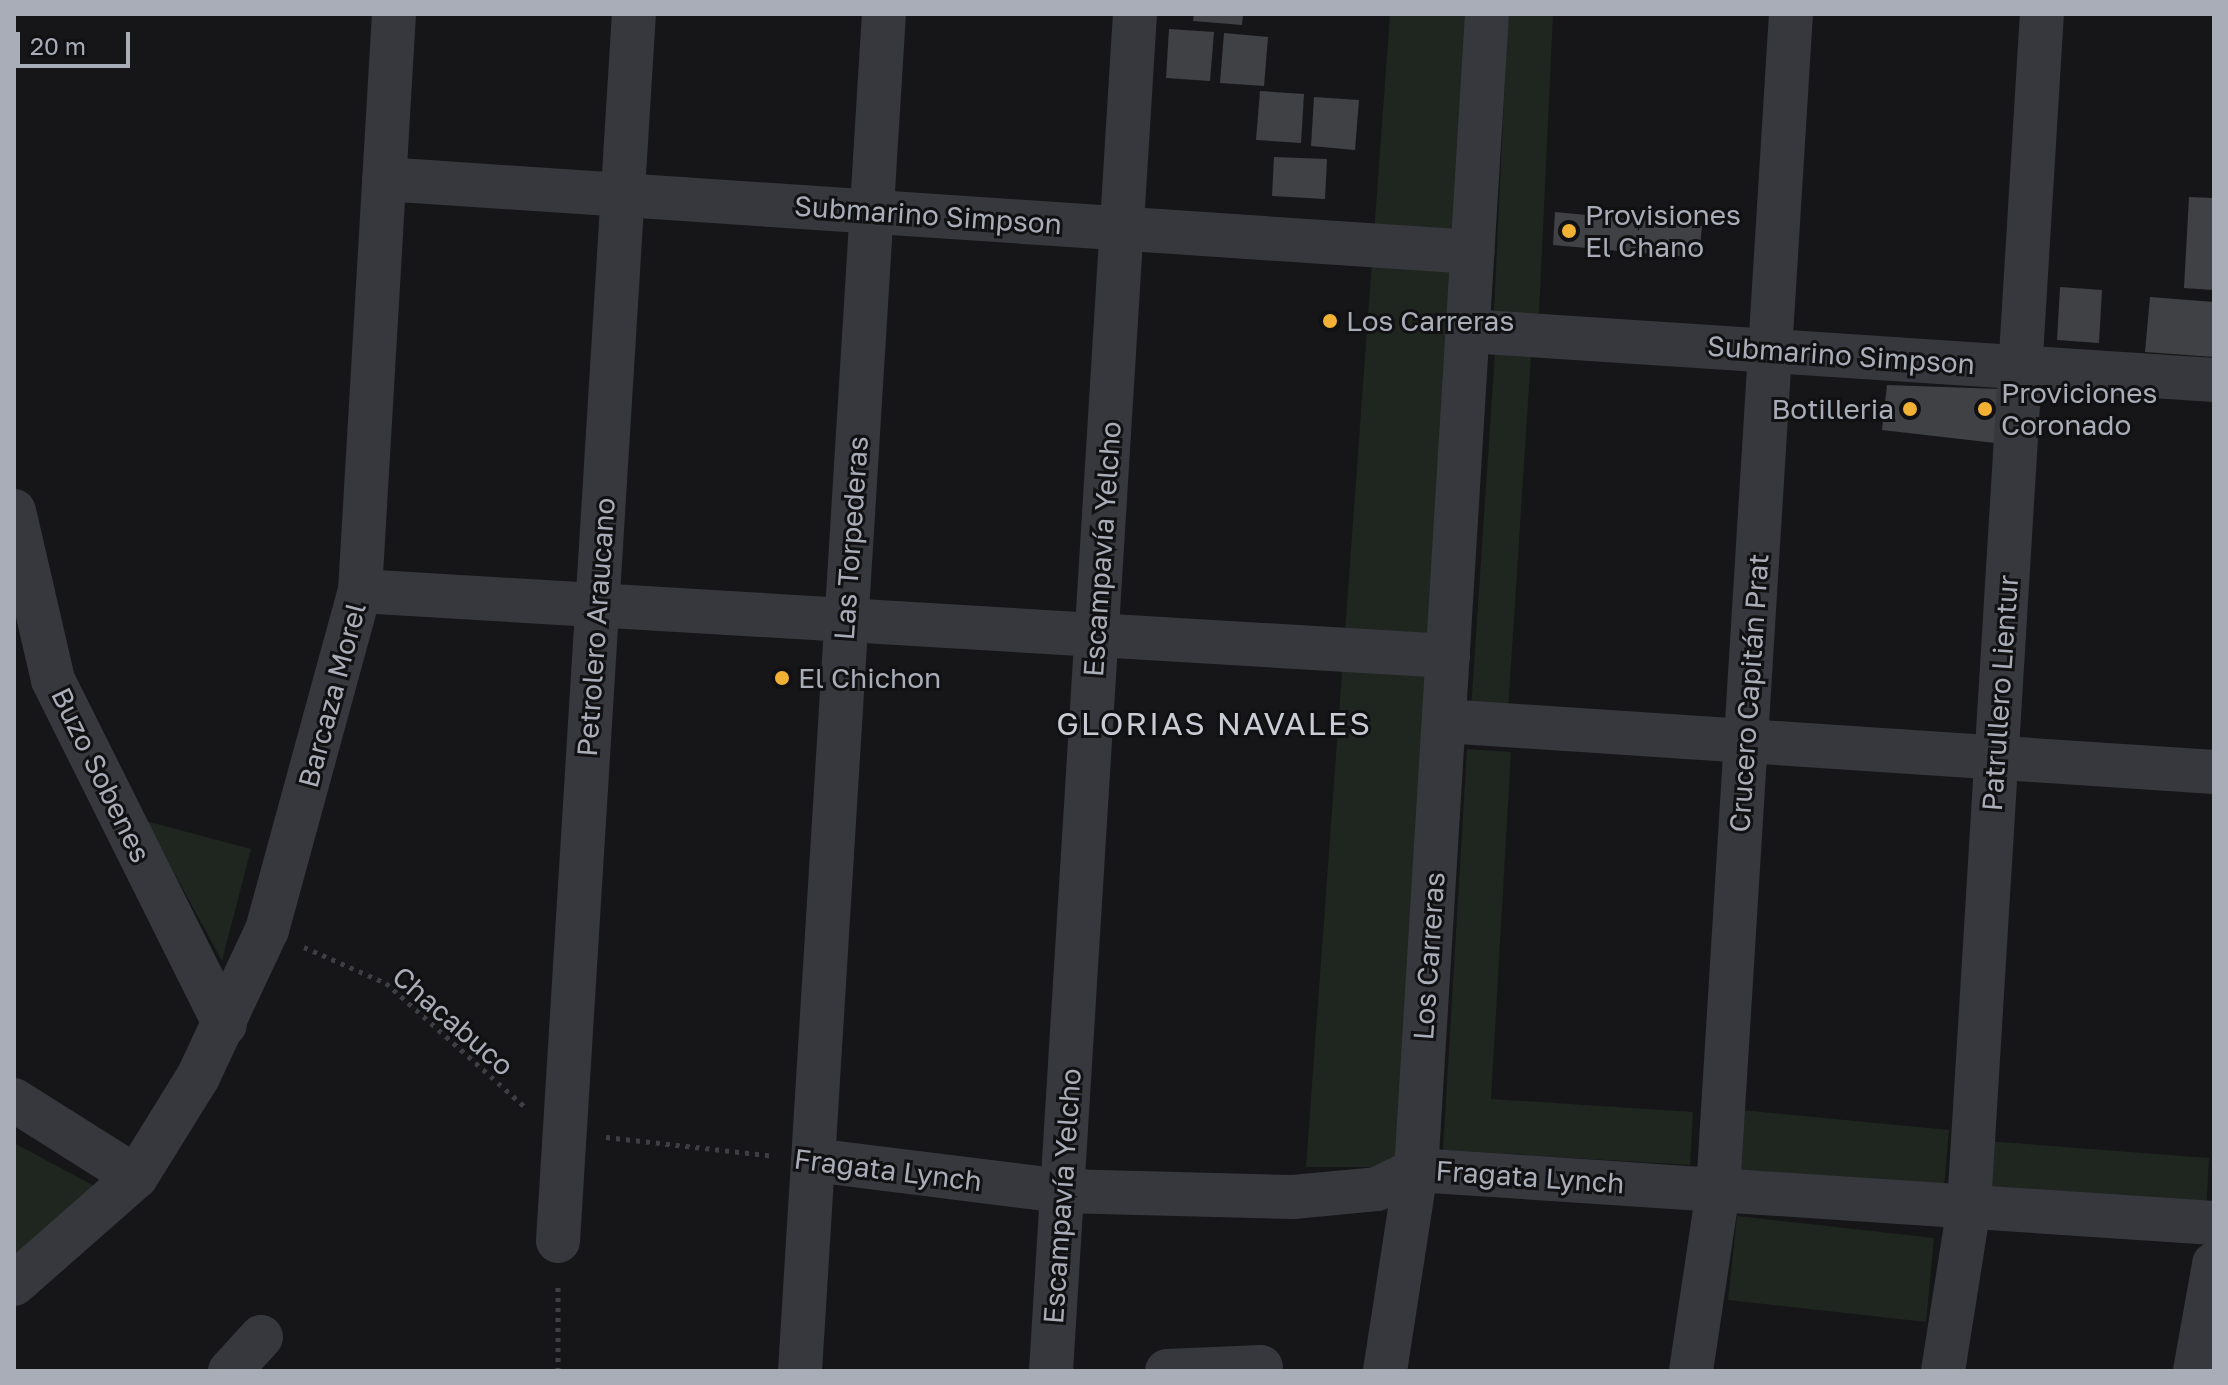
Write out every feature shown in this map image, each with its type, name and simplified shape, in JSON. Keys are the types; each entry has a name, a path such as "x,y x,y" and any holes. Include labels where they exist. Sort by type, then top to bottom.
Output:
{"street":[{"name":"Barcaza Morel","path":"14,1284 136,1177 225,1025 267,930 360,591 394,14"},
{"name":"Petrolero Araucano","path":"558,1241 634,14"},
{"name":"Las Torpederas","path":"800,1361 884,14"},
{"name":"Escampavía Yelcho","path":"1051,1371 1135,14"},
{"name":"Los Carreras","path":"1385,1371 1416,1170 1487,14"},
{"name":"Crucero Capitán Prat","path":"1691,1371 1718,1190 1791,14"},
{"name":"Patrullero Lientur","path":"1943,1371 1969,1206 2042,14"},
{"name":"Submarino Simpson","path":"384,179 1473,252"},
{"name":"Submarino Simpson","path":"1468,331 2214,380"},
{"name":"Buzo Sobenes","path":"14,511 53,680 225,1025"},
{"path":"360,591 1448,656"},
{"path":"1444,721 2214,772"},
{"path":"14,1100 136,1177"},
{"name":"Fragata Lynch","path":"813,1160 1063,1191 1293,1197 1377,1189 1416,1170 2214,1223"},
{"path":"2195,1371 2214,1264"},
{"path":"230,1371 261,1337"},
{"path":"1167,1371 1261,1367"}],"path":[{"name":"Chacabuco","path":"267,930 386,983 506,1094 564,1132"},
{"name":"Fragata Lynch","path":"564,1132 813,1160"},
{"path":"558,1241 558,1371"}],"shaded area":[{"path":"1390,14 1470,14 1403,1140 1394,1167 1306,1167"},
{"path":"1508,14 1553,14 1539,315 1494,312"},
{"path":"1495,353 1531,356 1508,711 1471,709"},
{"path":"1467,749 1511,752 1491,1099 1693,1112 1690,1165 1443,1150"},
{"path":"146,821 251,849 222,961"},
{"path":"1741,1110 1949,1130 1943,1199 1735,1179"},
{"path":"1974,1140 2209,1158 2206,1213 1969,1200"},
{"path":"14,1143 98,1188 14,1260"},
{"path":"1737,1216 1934,1238 1926,1322 1728,1300"}],"building":[{"path":"1194,14 1243,14 1242,25 1193,21"},
{"path":"1169,29 1214,32 1210,81 1166,78"},
{"path":"1224,33 1268,37 1264,86 1220,83"},
{"path":"1260,91 1304,94 1301,143 1256,140"},
{"path":"1314,97 1359,100 1355,150 1311,146"},
{"path":"1274,157 1327,159 1325,199 1272,196"},
{"path":"2189,197 2214,198 2214,290 2184,288"},
{"path":"1555,212 1702,226 1699,258 1553,245"},
{"path":"2060,287 2102,290 2099,343 2057,340"},
{"path":"2150,297 2214,302 2214,357 2145,352"},
{"path":"1887,385 2000,389 1995,443 1882,430"}],"place":[{"name":"Provisiones El Chano","path":"1569,231"},
{"name":"Los Carreras","path":"1330,321"},
{"name":"Botilleria","path":"1910,409"},
{"name":"Proviciones Coronado","path":"1985,409"},
{"name":"El Chichon","path":"782,678"}],"district":[{"name":"GLORIAS NAVALES","path":"1214,723"}]}
